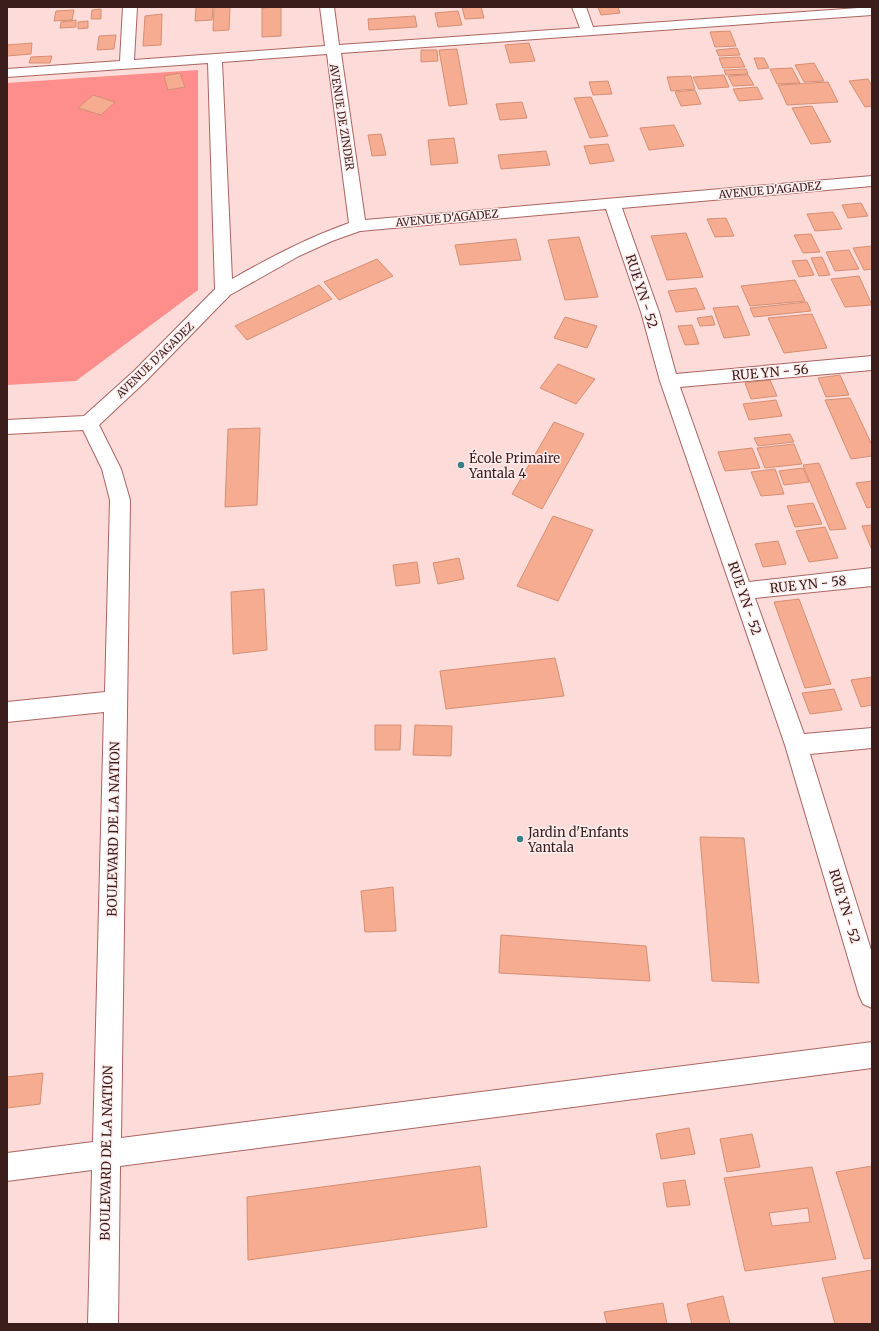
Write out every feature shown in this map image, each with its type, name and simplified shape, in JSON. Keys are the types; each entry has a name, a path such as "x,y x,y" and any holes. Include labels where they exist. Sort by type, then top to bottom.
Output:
{"street":[{"path":"127,64 130,7"},
{"name":"AVENUE DE ZINDER","path":"327,7 358,226"},
{"path":"579,7 588,31"},
{"path":"714,7 720,22"},
{"path":"7,72 872,11"},
{"path":"215,58 224,292"},
{"name":"AVENUE D'AGADEZ","path":"89,422 140,376 224,292 293,252 326,237 358,226 872,181"},
{"name":"RUE YN - 52","path":"612,203 650,312 669,381 796,745 872,995"},
{"name":"RUE YN - 56","path":"669,381 872,363"},
{"path":"7,427 89,422"},
{"name":"BOULEVARD DE LA NATION","path":"89,422 110,462 117,482 120,500 103,1324"},
{"name":"RUE YN - 58","path":"743,591 872,577"},
{"path":"7,712 115,701"},
{"path":"796,745 872,738"},
{"path":"7,1167 872,1056"}],"shaded area":[{"path":"198,70 198,290 76,381 7,385 7,83"}],"building":[{"path":"196,7 213,7 212,20 195,21"},
{"path":"214,7 230,7 229,30 213,31"},
{"path":"281,7 281,36 262,37 262,8"},
{"path":"462,7 481,7 484,18 465,19"},
{"path":"598,7 618,7 620,13 601,15"},
{"path":"101,9 101,19 91,19 92,10"},
{"path":"74,10 72,20 54,21 56,11"},
{"path":"458,11 462,25 438,27 435,13"},
{"path":"162,14 161,45 143,46 145,16"},
{"path":"415,16 417,27 369,30 368,19"},
{"path":"76,20 76,27 60,28 61,22"},
{"path":"88,21 88,28 78,29 78,22"},
{"path":"730,31 736,46 715,47 710,32"},
{"path":"116,35 114,49 97,50 99,36"},
{"path":"32,43 31,54 7,56 7,45"},
{"path":"529,43 535,61 510,63 505,45"},
{"path":"737,48 740,55 719,56 716,50"},
{"path":"457,49 467,104 449,106 439,50"},
{"path":"421,50 437,50 438,61 421,62"},
{"path":"52,56 50,63 29,63 31,57"},
{"path":"740,57 745,67 723,68 719,58"},
{"path":"754,58 764,58 769,68 758,69"},
{"path":"814,63 824,81 804,82 795,65"},
{"path":"792,68 800,83 777,84 770,69"},
{"path":"746,69 748,74 726,75 724,70"},
{"path":"180,73 185,87 168,90 164,76"},
{"path":"724,75 729,87 699,89 693,77"},
{"path":"748,75 754,85 733,86 728,76"},
{"path":"691,76 695,89 671,91 667,77"},
{"path":"868,79 872,86 872,106 865,107 849,81"},
{"path":"608,81 612,94 593,95 589,82"},
{"path":"828,82 838,102 787,105 778,85"},
{"path":"757,87 763,99 739,101 733,89"},
{"path":"695,90 701,104 681,106 675,92"},
{"path":"93,95 115,102 101,115 78,108"},
{"path":"591,97 608,136 590,138 574,98"},
{"path":"522,102 527,118 500,120 496,104"},
{"path":"812,106 831,142 811,144 792,108"},
{"path":"674,125 684,146 649,150 640,128"},
{"path":"381,134 386,155 372,156 368,135"},
{"path":"454,138 458,163 431,165 428,140"},
{"path":"608,144 614,161 590,164 584,146"},
{"path":"546,151 550,165 501,169 498,155"},
{"path":"861,203 868,216 848,218 842,205"},
{"path":"833,212 842,229 815,231 807,214"},
{"path":"726,218 734,236 715,237 707,219"},
{"path":"686,233 703,277 667,280 651,236"},
{"path":"811,234 820,252 803,253 794,235"},
{"path":"579,237 598,297 565,300 548,240"},
{"path":"516,239 521,260 460,265 455,245"},
{"path":"872,246 872,269 864,270 853,248"},
{"path":"849,250 859,269 835,271 826,252"},
{"path":"822,257 830,275 819,276 811,258"},
{"path":"377,259 393,276 339,300 324,282"},
{"path":"807,260 814,275 799,277 792,261"},
{"path":"859,276 872,305 845,307 831,279"},
{"path":"795,280 805,301 750,306 741,286"},
{"path":"319,285 332,299 247,340 235,326"},
{"path":"696,288 705,309 676,312 668,291"},
{"path":"807,302 811,311 754,317 750,308"},
{"path":"738,306 750,335 724,338 713,308"},
{"path":"812,314 827,348 784,353 768,318"},
{"path":"712,316 715,325 700,326 697,318"},
{"path":"565,317 597,326 587,348 554,338"},
{"path":"692,325 699,344 685,345 678,326"},
{"path":"558,364 595,379 576,404 540,388"},
{"path":"840,375 849,395 826,397 818,378"},
{"path":"770,380 777,396 751,399 745,383"},
{"path":"850,398 872,445 872,456 851,459 825,400"},
{"path":"776,400 782,416 749,420 743,404"},
{"path":"554,422 584,434 542,509 512,494"},
{"path":"260,428 257,505 225,507 228,429"},
{"path":"790,434 794,442 758,446 754,438"},
{"path":"794,444 802,464 765,468 757,448"},
{"path":"752,448 760,468 725,471 718,452"},
{"path":"819,463 846,529 830,530 803,465"},
{"path":"803,468 809,482 784,485 779,471"},
{"path":"775,469 784,494 761,496 751,472"},
{"path":"872,481 872,507 867,508 856,483"},
{"path":"813,503 822,524 795,527 787,506"},
{"path":"553,516 593,530 558,601 517,586"},
{"path":"872,525 872,550 862,526"},
{"path":"825,527 838,558 809,562 796,531"},
{"path":"778,541 786,564 763,567 755,544"},
{"path":"459,558 464,579 438,584 433,563"},
{"path":"417,562 420,583 396,586 393,565"},
{"path":"264,589 267,650 233,654 231,592"},
{"path":"799,599 831,684 805,688 774,602"},
{"path":"555,658 564,696 446,709 440,671"},
{"path":"872,677 872,705 861,707 851,680"},
{"path":"834,689 842,710 810,714 802,693"},
{"path":"375,725 401,725 400,750 375,750"},
{"path":"415,725 452,726 451,756 413,755"},
{"path":"700,837 744,838 759,983 712,981"},
{"path":"393,887 396,931 365,932 361,891"},
{"path":"501,935 646,946 650,981 499,973"},
{"path":"43,1073 40,1104 7,1108 7,1077"},
{"path":"689,1128 695,1154 661,1159 656,1134"},
{"path":"752,1134 760,1167 727,1172 720,1139"},
{"path":"480,1166 487,1227 248,1260 247,1197"},
{"path":"872,1166 872,1258 864,1259 836,1172"},
{"path":"812,1167 836,1259 745,1271 724,1178","holes":["808,1208 810,1222 772,1226 769,1213"]},
{"path":"685,1180 690,1205 667,1207 663,1183"},
{"path":"872,1270 872,1324 835,1324 822,1278"},
{"path":"723,1296 730,1324 692,1324 687,1304"},
{"path":"663,1303 667,1324 607,1324 604,1312"}],"place":[{"name":"École Primaire Yantala 4","path":"461,465"},
{"name":"Jardin d'Enfants Yantala","path":"520,839"}]}
